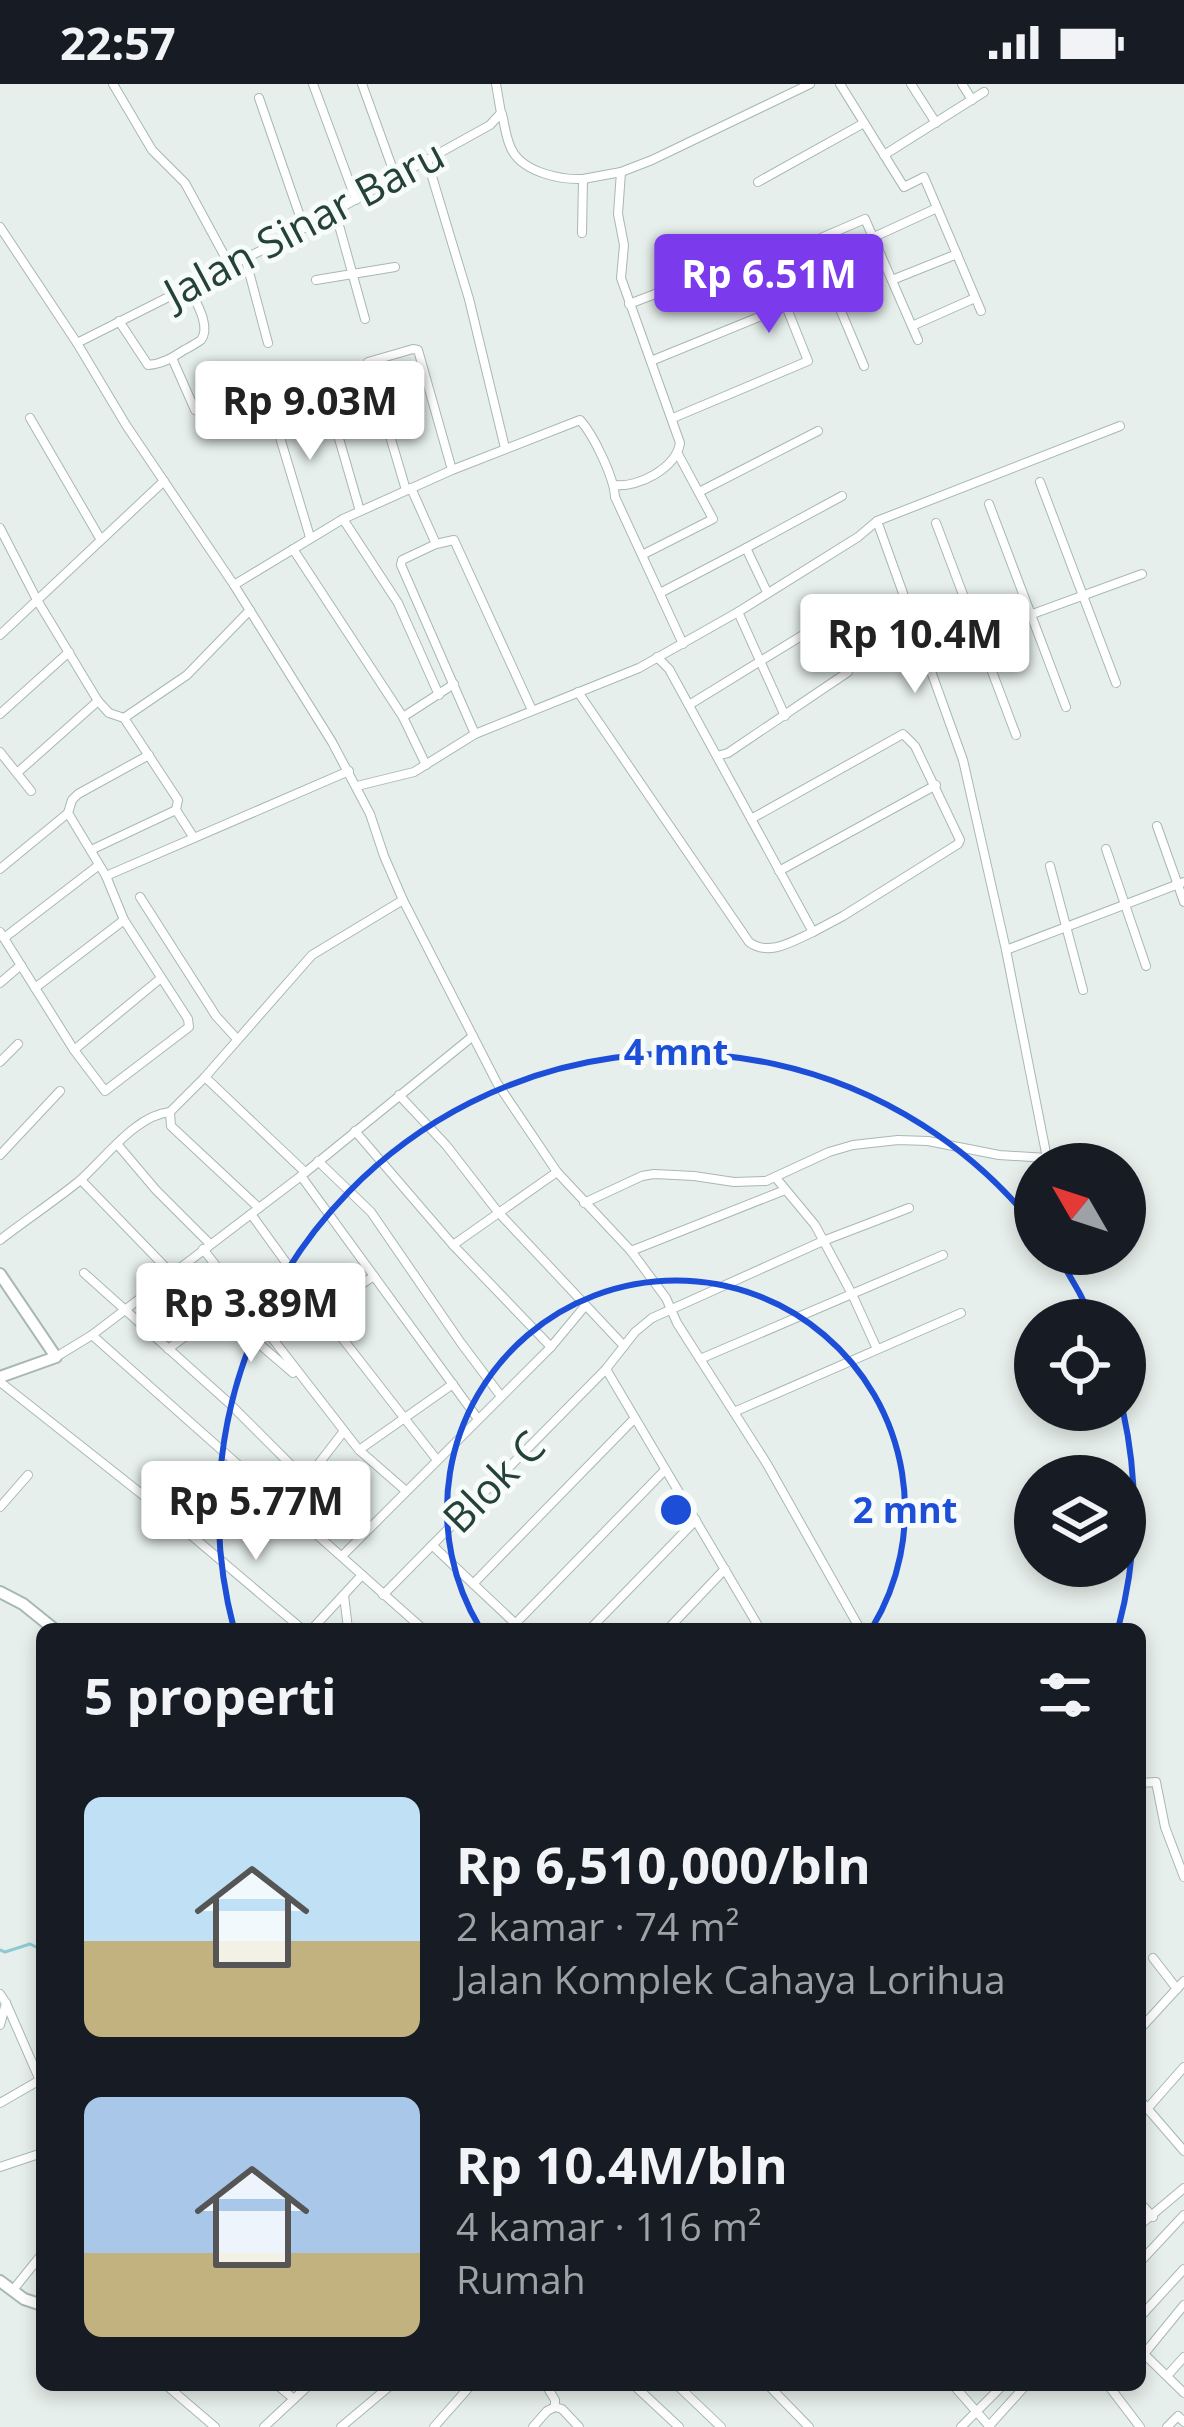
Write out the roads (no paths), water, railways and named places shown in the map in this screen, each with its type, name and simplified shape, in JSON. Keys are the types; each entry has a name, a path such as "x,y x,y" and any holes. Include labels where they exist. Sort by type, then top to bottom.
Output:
{"street":[{"path":"113,84 152,150 185,183 229,264"},
{"path":"314,84 356,200"},
{"path":"362,84 396,178"},
{"path":"496,84 515,156 529,167 583,179 621,172 810,84"},
{"path":"840,84 904,187 924,177 981,311"},
{"path":"911,84 935,123"},
{"path":"962,84 972,100"},
{"path":"884,155 984,92"},
{"path":"259,98 304,227"},
{"name":"Jalan Sinar Baru","path":"76,343 356,200 490,125 501,113"},
{"path":"758,182 864,123"},
{"path":"426,160 470,299 505,448"},
{"path":"621,172 621,269 629,304 673,418 679,454 713,519 642,555"},
{"path":"582,233 583,179"},
{"path":"874,236 937,208"},
{"path":"335,211 365,319"},
{"path":"779,256 865,219 918,340"},
{"path":"2,234 234,585 358,786 403,901 497,1083 557,1172 631,1251 666,1298 857,1623"},
{"path":"812,242 864,366"},
{"path":"629,304 765,252 808,361 673,418"},
{"path":"892,280 957,254"},
{"path":"245,257 268,343"},
{"path":"316,280 395,267"},
{"path":"119,321 148,365 172,358 204,335 204,323 188,285"},
{"path":"912,326 975,298"},
{"path":"650,361 786,306"},
{"path":"436,544 409,489 368,362 418,350 452,470"},
{"path":"172,358 195,410"},
{"path":"322,380 360,511"},
{"path":"269,401 310,537"},
{"path":"30,418 100,540"},
{"path":"234,585 343,519 578,420 583,421 615,485 615,497 682,644"},
{"path":"358,786 415,772 475,734 639,668 738,612 878,521 1120,426"},
{"path":"699,492 818,431"},
{"path":"615,485 626,486 658,471 679,454"},
{"path":"0,635 164,481"},
{"path":"1040,482 1117,683"},
{"path":"660,592 842,496"},
{"path":"989,504 1066,707"},
{"path":"343,519 398,603 439,694"},
{"path":"584,1202 642,1176 694,1175 734,1182 776,1178 829,1152 898,1140 1047,1158 963,760 878,521"},
{"path":"936,523 1016,735"},
{"path":"0,528 98,700 109,713 124,718 178,800 176,810 194,838"},
{"path":"475,734 401,565 402,560 436,544 454,540 532,710"},
{"path":"746,548 767,592"},
{"path":"292,549 403,717 426,765"},
{"path":"923,653 1142,574"},
{"path":"124,718 187,675 250,610"},
{"path":"738,612 785,716"},
{"path":"688,705 830,619"},
{"path":"0,714 69,652"},
{"path":"657,657 669,669 813,932"},
{"path":"718,756 848,672"},
{"path":"403,717 454,684"},
{"path":"578,692 748,942 756,947 781,946 843,916 958,844 960,836 915,746 903,734 751,819"},
{"path":"17,773 98,700"},
{"path":"0,752 31,791"},
{"path":"0,869 68,813 78,794 148,755"},
{"path":"106,876 349,771"},
{"path":"779,871 936,785"},
{"path":"90,850 176,810"},
{"path":"68,813 106,876 124,920 188,1018 189,1028 105,1091 2,935 99,865"},
{"path":"1157,826 1184,902"},
{"path":"1106,849 1146,966"},
{"path":"1050,866 1083,990"},
{"path":"1006,950 1181,884"},
{"path":"140,897 216,1016 237,1039"},
{"path":"0,1240 81,1180 152,1116 170,1112 312,955 403,901"},
{"path":"35,988 124,920"},
{"path":"0,983 21,965"},
{"path":"74,1050 160,979"},
{"path":"0,1379 56,1358 92,1335 303,1174 473,1036"},
{"path":"0,1062 18,1043"},
{"path":"205,1077 303,1174 478,1419"},
{"path":"0,1154 60,1091"},
{"path":"400,1095 498,1212 624,1346"},
{"path":"170,1112 171,1126 255,1211 321,1311 437,1460"},
{"path":"356,1131 453,1245 551,1347"},
{"path":"117,1144 206,1247 238,1298 359,1450 406,1491"},
{"path":"318,1162 371,1211 500,1395"},
{"path":"453,1245 557,1172"},
{"path":"776,1178 815,1225 877,1349"},
{"path":"81,1180 172,1274"},
{"path":"631,1251 785,1190"},
{"name":"Blok C","path":"383,1595 652,1318 909,1208"},
{"path":"700,1359 943,1256"},
{"path":"84,1273 365,1531"},
{"path":"0,1274 56,1358"},
{"path":"321,1311 374,1276"},
{"path":"168,1349 238,1298"},
{"path":"342,1556 551,1347 585,1306"},
{"path":"221,1311 309,1386"},
{"path":"734,1412 961,1313"},
{"path":"92,1335 416,1623"},
{"path":"606,1369 757,1623"},
{"path":"0,1379 295,1623"},
{"path":"359,1450 453,1384"},
{"path":"473,1584 635,1418"},
{"path":"306,1480 344,1431"},
{"path":"521,1623 666,1470"},
{"path":"0,1507 28,1475"},
{"path":"596,1623 696,1520"},
{"path":"432,1546 515,1623"},
{"path":"674,1623 725,1569"},
{"path":"317,1623 362,1575"},
{"path":"0,1592 47,1623"},
{"path":"344,1594 347,1623"},
{"path":"1146,1783 1156,1782 1165,1827 1184,1877"},
{"path":"1146,2022 1180,1985 1153,1958"},
{"path":"0,2025 3,1999"},
{"path":"3,1999 36,2071"},
{"path":"1146,2102 1184,2067"},
{"path":"0,2103 36,2085"},
{"path":"1146,2106 1184,2151"},
{"path":"0,2168 36,2155"},
{"path":"1146,2221 1184,2188"},
{"path":"1146,2209 1153,2217"},
{"path":"1146,2257 1184,2216"},
{"path":"12,2291 36,2261"},
{"path":"1146,2310 1184,2269"},
{"path":"0,2281 36,2304"},
{"path":"1146,2349 1184,2306"},
{"path":"1146,2357 1184,2393"},
{"path":"1167,2376 1184,2357"},
{"path":"173,2391 215,2427"},
{"path":"284,2391 294,2399"},
{"path":"264,2427 303,2391"},
{"path":"341,2427 384,2391"},
{"path":"434,2427 466,2391"},
{"path":"550,2391 555,2407"},
{"path":"640,2391 679,2427"},
{"path":"683,2391 721,2427"},
{"path":"774,2391 808,2427"},
{"path":"958,2391 989,2426 1021,2391"},
{"path":"961,2427 998,2391"},
{"path":"1113,2391 1140,2427"},
{"path":"533,2427 555,2407 579,2427"},
{"path":"354,2416 367,2427"},
{"path":"1167,2427 1182,2416"}],"waterway":[{"path":"0,1950 36,1947"}]}
